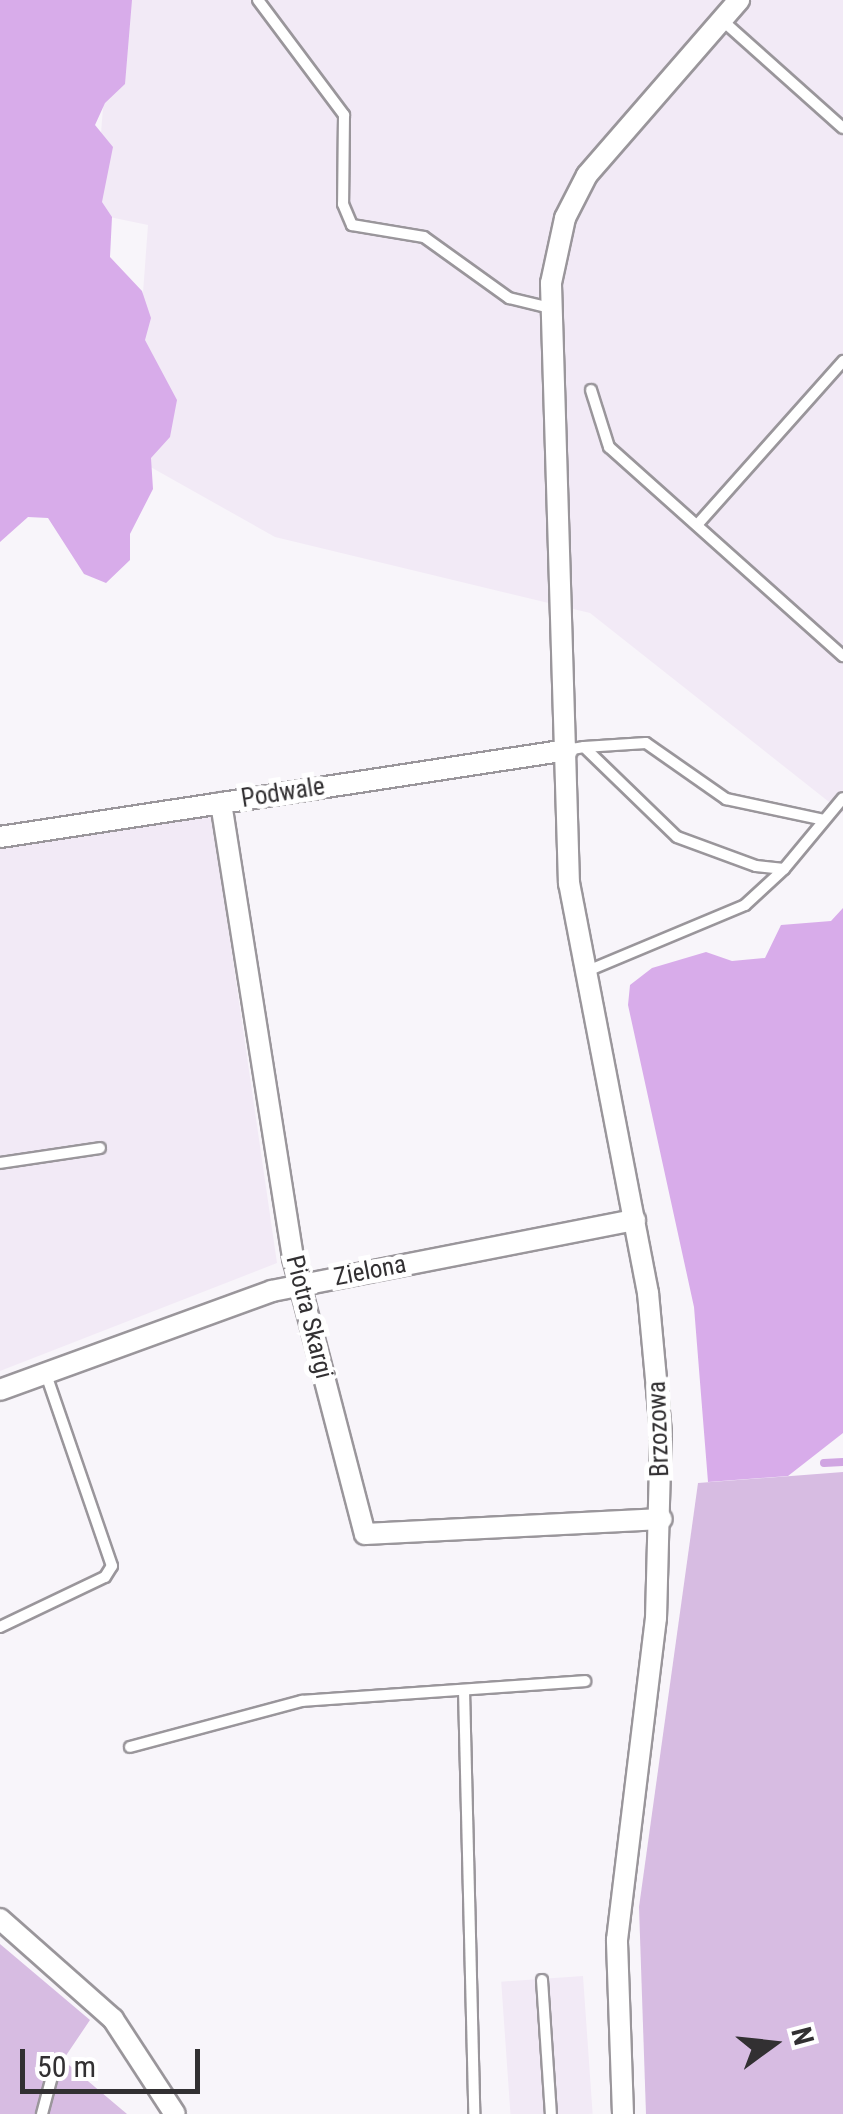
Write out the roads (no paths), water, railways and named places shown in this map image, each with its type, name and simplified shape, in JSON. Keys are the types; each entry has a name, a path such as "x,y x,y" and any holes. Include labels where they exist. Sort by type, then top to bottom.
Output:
{"street":[{"name":"Brzozowa","path":"623,2114 616,1940 662,1519 655,1345 635,1220 569,884 576,749 550,308 558,242 587,175 739,0"},
{"name":"Podwale","path":"0,837 576,749"},
{"name":"Piotra Skargi","path":"221,803 302,1284 362,1528 371,1538 662,1519"},
{"name":"Zielona","path":"0,1390 302,1284 635,1220"},
{"path":"0,1919 113,2019 174,2114"}],"lane":[{"path":"258,0 344,115 343,204 352,225 424,237 509,298 550,308"},
{"path":"722,20 843,128"},
{"path":"697,525 843,361"},
{"path":"591,390 601,437 843,656"},
{"path":"576,749 646,743 726,799 824,820"},
{"path":"576,749 676,836 784,869"},
{"path":"585,972 745,905 784,869 843,798"},
{"path":"0,1162 100,1148"},
{"path":"0,1628 104,1576 112,1566 46,1374"},
{"path":"130,1747 302,1701 585,1681"},
{"path":"464,1690 474,2114"},
{"path":"542,1980 551,2114"},
{"path":"42,2114 54,2069"}],"waterway":[{"path":"824,1463 843,1462"}]}
